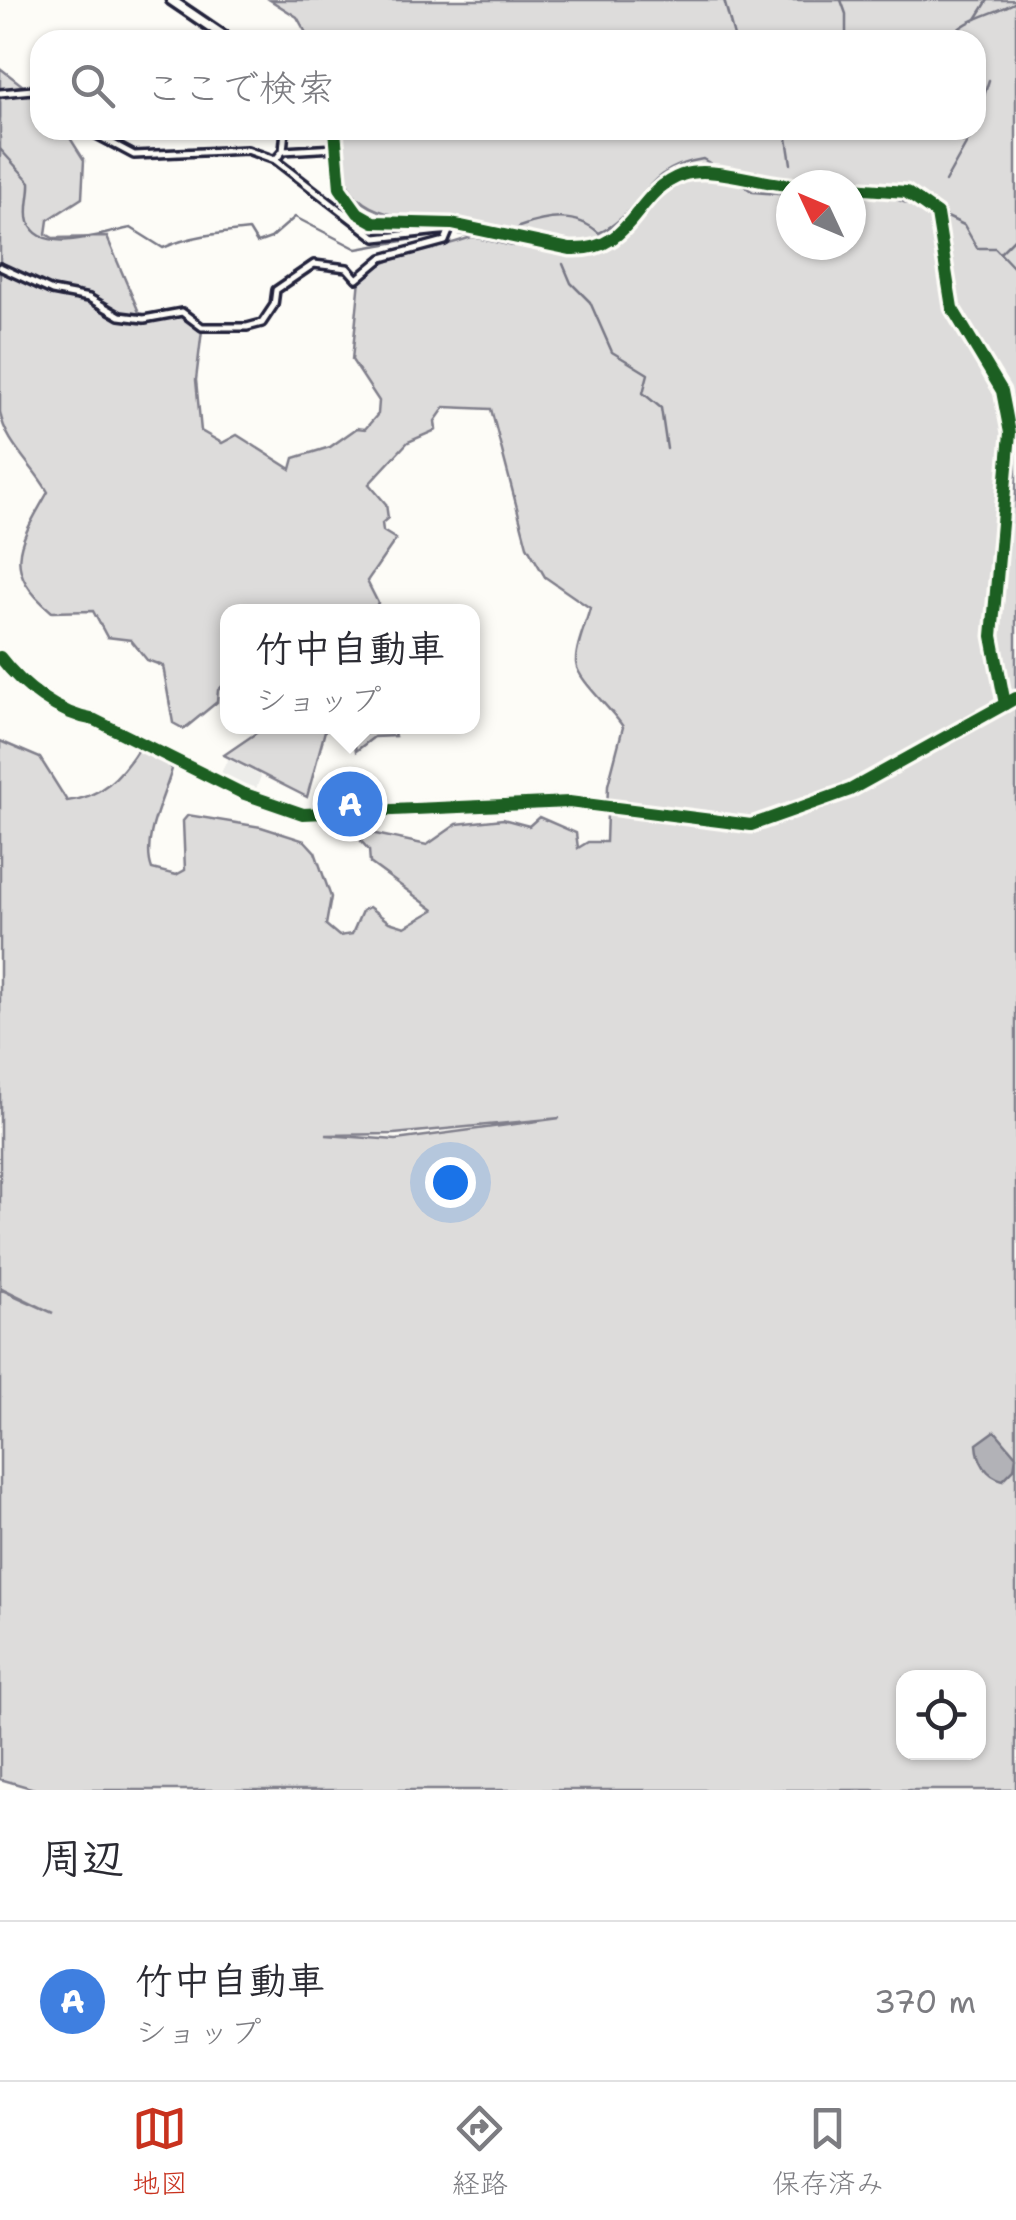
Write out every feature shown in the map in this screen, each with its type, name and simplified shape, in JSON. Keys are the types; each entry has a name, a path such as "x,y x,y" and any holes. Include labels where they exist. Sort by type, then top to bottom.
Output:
{"street":[{"path":"171,0 215,30"},
{"path":"0,93 30,90"},
{"path":"106,140 134,155 247,150 274,160 376,238 450,227"},
{"path":"274,160 283,151 284,140"},
{"path":"336,140 336,178 358,213 395,226 450,227 586,250 621,234 660,188 685,174 776,183"},
{"path":"283,151 336,148"},
{"path":"866,189 906,192 937,214 952,308 1006,403 1010,433 992,636 1005,704"},
{"path":"0,267 52,291 88,298 120,316 144,320 182,312 202,327 247,327 262,323 274,305 276,290 314,264 347,268 358,278 382,258 445,241 450,227"},
{"path":"0,657 28,685 68,714 95,720 259,801 322,816 570,802 751,825 850,790 1016,698"}],"shaded area":[{"path":"270,0 1016,0 1016,1790 38,1790 0,1779 0,1289 53,1313 0,1287 0,741 40,758 67,801 90,795 108,784 138,749 160,756 172,769 151,832 152,869 176,875 185,870 183,821 188,815 261,827 305,841 315,852 331,897 326,925 339,936 352,934 362,911 369,907 389,922 405,927 434,910 370,863 369,850 361,841 366,832 427,845 457,824 503,819 529,826 539,817 576,833 578,848 588,842 606,842 608,785 623,727 578,670 577,650 590,608 545,577 527,546 491,409 445,407 435,421 436,430 408,442 369,484 386,504 388,518 382,523 383,531 396,539 367,581 377,604 220,604 217,702 184,729 173,723 163,666 147,660 131,640 107,637 93,611 52,612 36,597 20,569 20,555 29,526 48,492 13,444 0,412 0,68 30,91 30,140 71,140 84,160 82,198 48,220 46,234 53,238 107,237 144,324 179,314 202,330 196,380 201,431 222,443 237,435 291,469 294,458 330,447 357,428 365,429 378,414 379,401 352,360 360,279 386,262 474,236 473,221 399,216 360,200 348,184 342,161 343,140 986,140 986,30 304,30 297,17","holes":["560,1118 396,1140 326,1135 394,1134"]},
{"path":"255,734 324,734 307,797 224,755"},
{"path":"353,735 395,736 374,737 356,751"},
{"path":"228,759 261,776 254,794 219,777"},
{"path":"384,797 386,807 311,811 315,799"},
{"path":"995,1431 1016,1456 1014,1469 1003,1480 981,1462 977,1444"}],"waterway":[{"path":"724,0 732,30"},
{"path":"841,0 846,30"},
{"path":"976,19 988,0"},
{"path":"958,30 1016,2"},
{"path":"986,89 989,80"},
{"path":"0,90 30,85"},
{"path":"0,102 0,118"},
{"path":"787,140 791,164"},
{"path":"945,182 968,140"},
{"path":"0,149 30,182 29,222 46,238 75,240 131,228 163,248 194,238 249,230 257,243 271,238 295,217 357,249 437,235"},
{"path":"519,227 561,218 581,222 599,233 625,214 666,172 703,159 721,170"},
{"path":"732,178 753,192 776,194"},
{"path":"866,197 893,198 923,209"},
{"path":"941,214 964,225 977,248 995,248 1016,270"},
{"path":"459,234 513,246"},
{"path":"1000,253 1016,237"},
{"path":"563,264 571,283 590,302 612,352 648,374 643,393 661,408 667,449"}],"cycle path":[{"path":"336,140 340,188 358,213 374,222 452,224 570,249 608,241 665,183 682,175 708,172 776,184"},
{"path":"866,189 906,192 937,214 952,308 1002,391 1010,433 992,636 1005,704"},
{"path":"0,657 30,689 68,712 95,720 242,793 303,814 569,802 751,825 850,790 1016,698"}],"place":[{"name":"竹中自動車","path":"350,804"}]}
